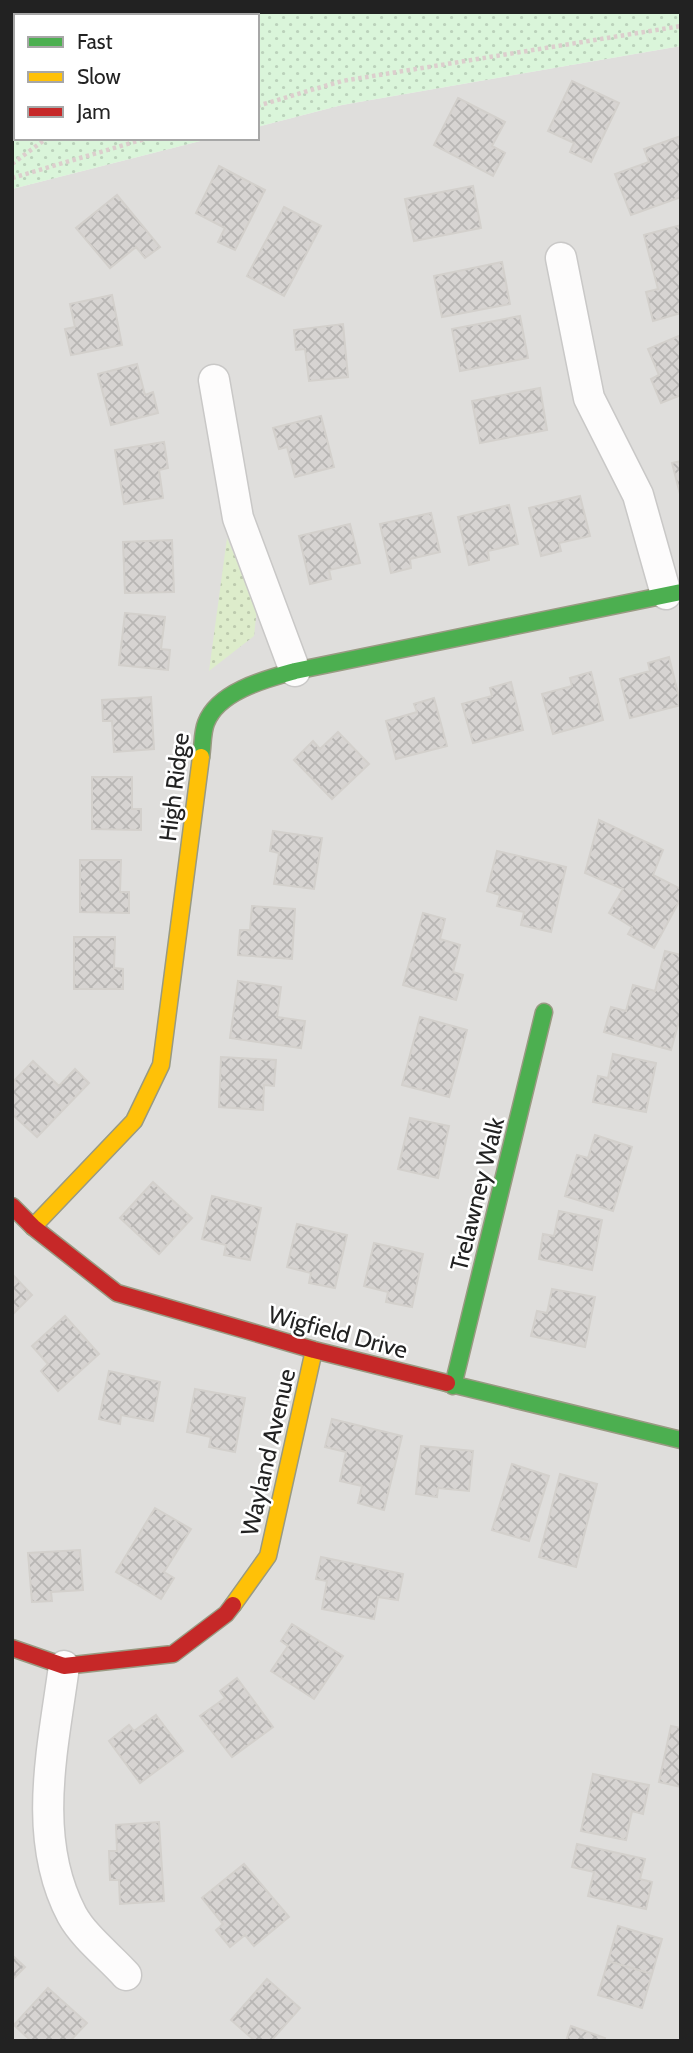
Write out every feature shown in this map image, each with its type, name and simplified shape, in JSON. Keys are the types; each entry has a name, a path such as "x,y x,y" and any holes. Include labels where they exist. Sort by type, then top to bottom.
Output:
{"street":[{"path":"561,258 589,398 638,495 673,593"},
{"path":"214,380 238,519 295,671"},
{"name":"High Ridge","path":"33,1227 134,1121 161,1065 206,722 224,699 246,684 295,671 673,593"},
{"name":"Trelawney Walk","path":"453,1386 544,1012"},
{"name":"Wigfield Drive","path":"12,1206 33,1227 117,1293 314,1350 681,1440"},
{"name":"Wayland Avenue","path":"12,1648 64,1666 173,1654 226,1614 268,1556 314,1350"},
{"path":"64,1666 47,1785 52,1860 73,1917 127,1975"}],"path":[{"path":"259,105 342,81 681,26"},
{"path":"12,164 44,140"},
{"path":"12,178 141,140"}],"shaded area":[{"path":"681,46 681,2041 12,2041 12,189 204,140 259,140 259,126 342,105"}],"green space":[{"path":"12,12 681,12 681,46 342,105 259,126 259,14 14,14 14,140 204,140 12,189"},
{"path":"227,538 257,608 254,636 209,671"}],"building":[{"path":"572,81 619,103 591,162 570,152 574,143 548,131"},
{"path":"458,98 505,122 492,146 505,153 493,176 434,145"},
{"path":"681,136 681,197 631,215 615,174 649,162 644,149"},
{"path":"219,166 265,190 235,250 218,242 225,228 196,213"},
{"path":"473,186 481,228 414,241 405,199"},
{"path":"117,195 160,247 145,258 136,247 110,268 76,228"},
{"path":"284,207 321,226 284,296 247,276"},
{"path":"681,225 681,313 653,321 646,292 658,289 644,235"},
{"path":"502,262 510,304 442,317 434,276"},
{"path":"112,295 122,345 71,355 65,329 75,327 70,304"},
{"path":"520,316 528,358 460,371 452,329"},
{"path":"343,324 348,377 309,381 305,349 296,350 294,330"},
{"path":"681,335 681,395 661,403 651,379 659,375 648,349"},
{"path":"137,364 145,395 153,392 158,413 111,425 98,374"},
{"path":"540,388 547,430 480,443 472,401"},
{"path":"321,416 334,467 295,477 287,447 279,449 273,428"},
{"path":"164,442 168,468 159,470 163,498 124,504 115,450"},
{"path":"681,461 681,498 672,463"},
{"path":"580,496 590,536 559,543 561,551 541,556 529,508"},
{"path":"509,505 518,544 488,551 489,560 469,565 458,517"},
{"path":"431,513 440,552 410,559 411,568 391,573 380,524"},
{"path":"350,524 360,563 329,570 331,579 310,584 299,536"},
{"path":"172,540 174,592 125,593 123,542"},
{"path":"125,613 165,617 161,649 170,650 168,670 119,665"},
{"path":"669,657 681,705 630,718 620,679 650,671 648,663"},
{"path":"591,672 603,720 553,734 542,694 572,686 570,678"},
{"path":"511,682 523,730 473,743 462,704 492,696 490,688"},
{"path":"151,697 154,749 114,752 112,721 103,721 102,700"},
{"path":"434,698 447,746 396,759 386,721 417,712 414,704"},
{"path":"338,732 369,764 332,799 294,760 313,741 320,749"},
{"path":"92,777 132,777 132,809 141,809 141,830 92,829"},
{"path":"599,820 663,850 653,875 681,889 681,898 654,948 628,934 632,927 609,913 623,889 585,873"},
{"path":"273,831 322,838 314,889 274,884 279,853 270,851"},
{"path":"497,851 566,867 551,932 521,925 524,912 497,906 500,895 487,891"},
{"path":"80,860 121,860 120,892 129,892 129,913 80,912"},
{"path":"252,906 295,909 292,959 238,955 240,930 250,930"},
{"path":"423,913 445,919 440,939 460,945 453,972 463,975 456,1000 403,985"},
{"path":"74,937 115,937 114,968 123,969 123,989 74,989"},
{"path":"665,951 681,955 681,1014 671,1050 604,1032 611,1007 626,1011 633,985 655,991"},
{"path":"238,981 281,987 277,1017 305,1021 301,1048 230,1038"},
{"path":"420,1017 467,1030 449,1097 402,1085"},
{"path":"613,1054 656,1063 646,1112 593,1102 598,1076 608,1078"},
{"path":"221,1057 276,1060 274,1086 264,1085 263,1110 219,1107"},
{"path":"33,1061 59,1086 75,1069 89,1083 37,1137 12,1114 12,1083"},
{"path":"410,1118 449,1126 438,1178 398,1169"},
{"path":"595,1135 632,1147 613,1211 565,1196 577,1155 588,1158"},
{"path":"153,1182 192,1218 159,1254 120,1218"},
{"path":"212,1196 261,1208 250,1260 224,1255 226,1245 202,1239"},
{"path":"559,1211 602,1220 592,1270 539,1259 543,1234 554,1236"},
{"path":"297,1224 347,1235 335,1288 309,1283 311,1273 287,1267"},
{"path":"374,1243 423,1254 412,1307 386,1302 388,1292 364,1286"},
{"path":"12,1274 32,1295 12,1315"},
{"path":"552,1289 595,1297 585,1347 531,1336 537,1311 547,1313"},
{"path":"65,1316 99,1354 58,1391 41,1371 48,1364 32,1346"},
{"path":"109,1371 160,1382 153,1421 121,1415 120,1424 99,1419"},
{"path":"195,1389 245,1398 235,1452 209,1447 211,1437 187,1432"},
{"path":"332,1419 402,1436 384,1510 358,1503 362,1486 340,1481 346,1452 325,1447"},
{"path":"421,1446 473,1451 469,1491 438,1488 437,1497 416,1494"},
{"path":"512,1464 549,1476 529,1541 492,1530"},
{"path":"560,1474 597,1484 576,1567 539,1557"},
{"path":"155,1508 191,1529 164,1572 174,1578 161,1599 116,1572"},
{"path":"80,1550 83,1590 51,1592 52,1601 32,1602 28,1553"},
{"path":"321,1557 403,1574 398,1600 378,1597 374,1619 322,1609 327,1581 316,1579"},
{"path":"292,1624 343,1656 314,1699 271,1671 288,1646 281,1641"},
{"path":"237,1678 273,1727 232,1757 200,1716 225,1698 220,1691"},
{"path":"156,1715 183,1751 140,1783 109,1741 129,1725 134,1731"},
{"path":"671,1726 681,1728 681,1787 659,1782"},
{"path":"593,1774 649,1785 643,1814 632,1811 626,1840 581,1831"},
{"path":"159,1822 164,1901 120,1904 119,1880 110,1880 109,1851 117,1851 116,1825"},
{"path":"577,1844 645,1859 640,1879 652,1882 646,1909 588,1896 594,1872 572,1867"},
{"path":"244,1864 289,1917 254,1946 245,1935 230,1947 216,1930 223,1924 202,1898"},
{"path":"618,1926 662,1939 652,1974 608,1961"},
{"path":"12,1955 25,1967 12,1980"},
{"path":"608,1961 652,1974 642,2008 598,1995"},
{"path":"267,1979 300,2008 271,2041 255,2041 231,2020"},
{"path":"48,1988 87,2023 70,2041 31,2041 14,2025"},
{"path":"571,2026 605,2038 604,2041 566,2041"}],"traffic: fast":[{"path":"201,757 205,727 212,712 221,702 257,683 295,671 681,592"},
{"path":"453,1386 544,1012"},
{"path":"447,1383 681,1440"}],"traffic: slow":[{"path":"33,1227 134,1121 161,1065 201,757"},
{"path":"233,1605 268,1556 314,1350"}],"traffic: jam":[{"path":"12,1206 33,1227 117,1293 314,1350 447,1383"},
{"path":"12,1648 64,1666 173,1654 226,1614 233,1605"}]}
